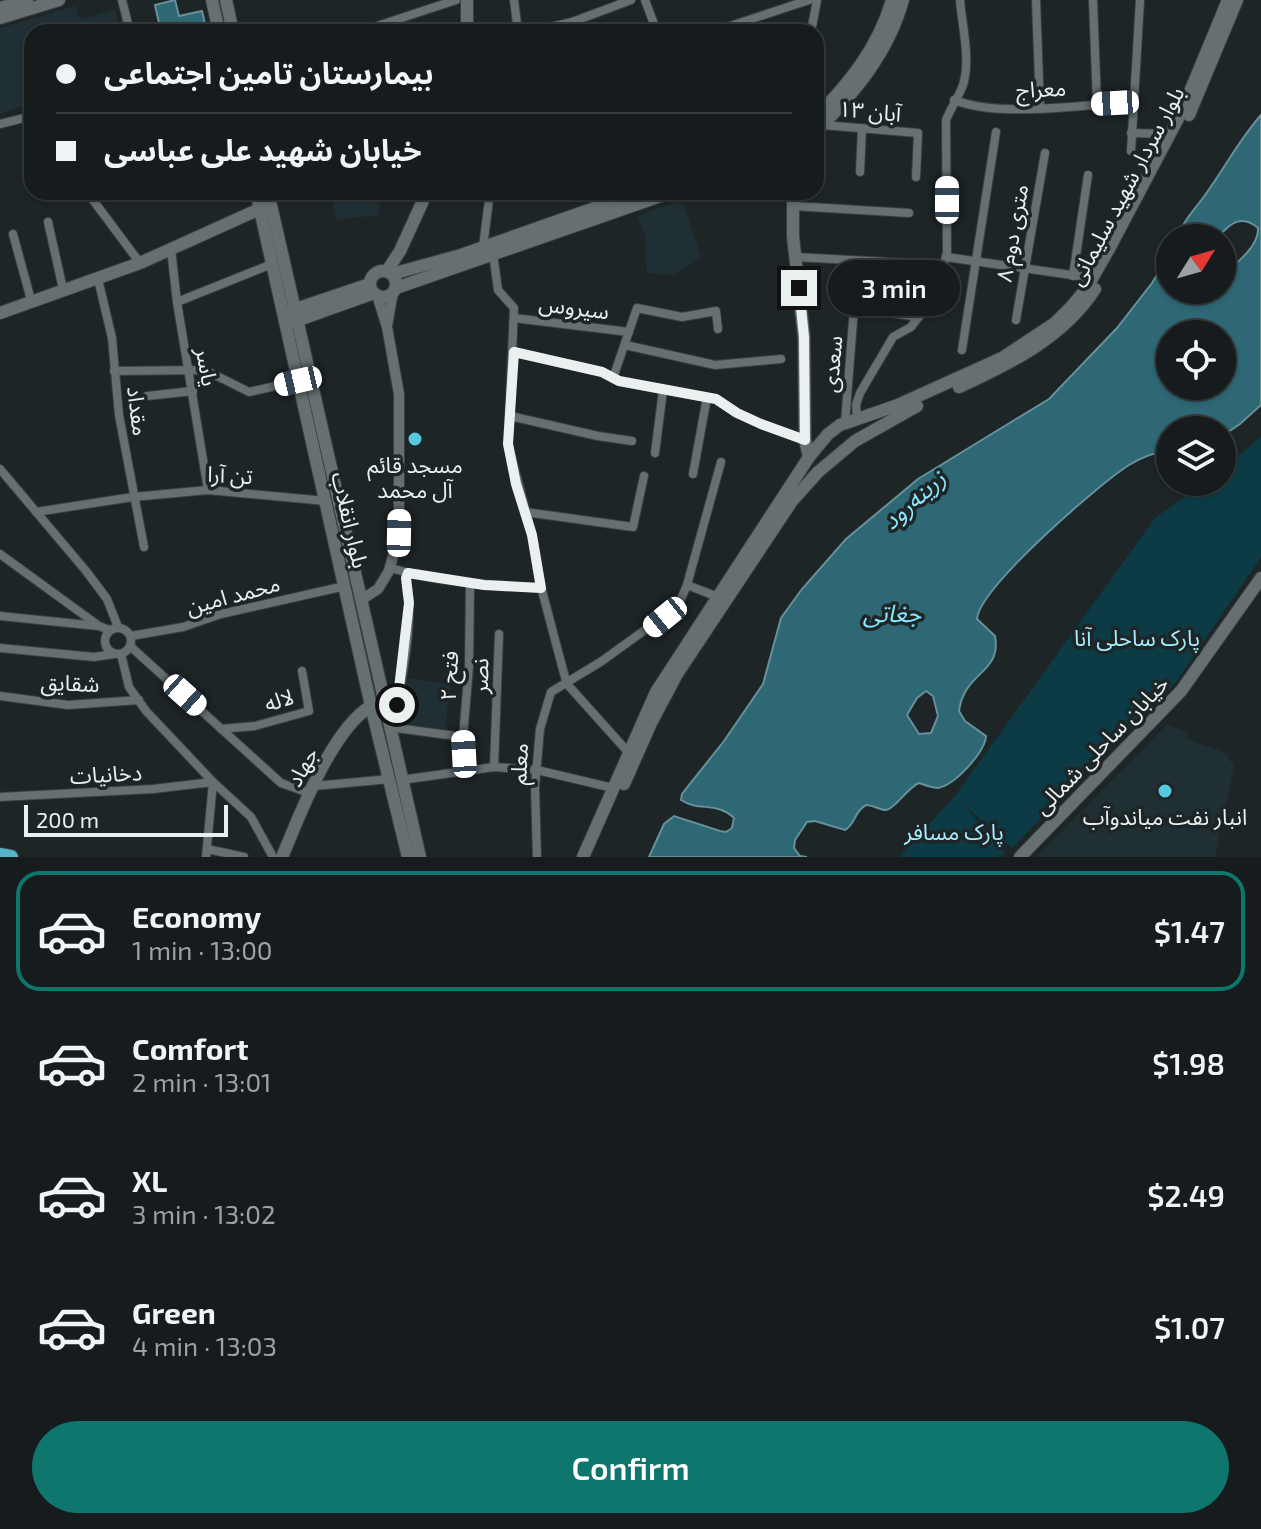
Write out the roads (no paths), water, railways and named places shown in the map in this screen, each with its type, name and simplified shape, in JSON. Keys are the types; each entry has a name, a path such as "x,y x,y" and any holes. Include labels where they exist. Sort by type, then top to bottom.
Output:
{"highway":[{"path":"0,855 11,857"}],"main road":[{"path":"0,8 27,0"},
{"path":"0,18 59,0"},
{"path":"212,0 217,24"},
{"path":"226,0 231,24"},
{"path":"467,0 467,24"},
{"path":"824,117 865,61 882,31 892,0"},
{"path":"824,119 873,68 891,35 903,0"},
{"name":"بلوار سردار شهید سلیمانی","path":"583,857 656,692 818,445 828,434 851,420 924,394 1009,354 1055,323 1071,307 1092,278 1170,134 1202,67 1228,0"},
{"name":"بلوار سردار شهید سلیمانی","path":"592,857 651,723 677,674 806,483 866,435 905,411 1008,364 1043,343 1078,313 1117,251 1190,113 1237,0"},
{"path":"390,272 423,200"},
{"path":"291,316 374,291 386,297 394,290 488,250 615,200"},
{"path":"374,291 375,273 407,271 488,250 647,200"},
{"path":"793,200 795,257 804,337 805,440 809,457"},
{"path":"0,313 140,263 266,202"},
{"name":"بلوار انقلاب","path":"266,202 272,264 291,316 298,381 345,586 354,602 389,727 408,857"},
{"name":"بلوار انقلاب","path":"266,202 354,602 371,706 420,857"},
{"path":"390,272 396,280 394,290"},
{"path":"851,420 853,431 857,435 866,435"},
{"path":"818,445 830,444 834,449 834,458"},
{"name":"خیابان ساحلی شمالی","path":"1020,857 1181,691 1261,578"},
{"name":"جهاد","path":"282,857 311,790 349,723 371,706"}],"street":[{"path":"122,0 128,24"},
{"path":"383,24 456,0"},
{"path":"514,0 517,24"},
{"path":"597,0 601,12"},
{"path":"575,24 631,0"},
{"path":"645,0 654,24"},
{"path":"736,24 809,0"},
{"path":"812,24 817,0"},
{"path":"851,420 860,393 893,337 911,327 928,304 945,261 946,120 962,87 965,69 960,0"},
{"path":"1036,0 1040,107"},
{"path":"1093,0 1097,104"},
{"path":"1131,151 1140,0"},
{"name":"معراج","path":"954,100 973,108 1132,102"},
{"path":"0,124 24,118"},
{"name":"۱۳ آبان","path":"824,125 918,133 916,177"},
{"path":"860,172 862,128"},
{"path":"962,350 996,132"},
{"path":"1131,133 1170,134"},
{"name":"۸ متری دوم","path":"1016,320 1045,153"},
{"path":"1073,276 1088,175"},
{"path":"93,200 140,263"},
{"path":"490,200 488,250 498,290 514,308 508,444 532,535 541,588 567,684 628,752"},
{"path":"801,200 909,213"},
{"path":"48,222 63,289"},
{"path":"13,234 31,300"},
{"name":"یاسر","path":"171,249 208,490"},
{"path":"795,257 976,262 1092,278"},
{"path":"177,302 272,264"},
{"name":"مقداد","path":"98,279 112,338 133,497 144,547"},
{"path":"387,327 394,290"},
{"path":"354,602 378,589 391,568 399,533 399,394 387,327 374,291"},
{"path":"841,306 919,317"},
{"path":"613,378 637,308 682,317 716,311 718,329"},
{"name":"سعدی","path":"851,420 854,308"},
{"name":"سیروس","path":"514,318 629,332"},
{"path":"625,345 715,365 781,359"},
{"path":"514,352 663,390 716,399 737,413 805,440"},
{"path":"114,371 205,370 249,392 298,381"},
{"path":"655,453 663,390"},
{"path":"147,396 193,391"},
{"path":"693,474 707,397"},
{"path":"510,416 632,441"},
{"path":"567,684 652,628 678,606 687,585 721,462"},
{"path":"0,469 107,599 114,628 105,642 109,650 118,654 129,687 213,782 251,817 273,857"},
{"path":"525,512 633,527 644,476"},
{"name":"تن آرا","path":"36,512 133,497 208,490 326,501"},
{"path":"0,554 99,626"},
{"path":"391,568 470,583 541,588"},
{"path":"408,573 409,603 400,686 389,727 463,737"},
{"name":"فتح ۲","path":"464,771 470,583"},
{"path":"687,585 718,597"},
{"name":"محمد امین","path":"131,636 183,627 221,614 345,586"},
{"path":"0,616 125,630 131,636 130,646"},
{"name":"نصر","path":"494,767 499,634"},
{"path":"0,648 94,657 118,654 130,646"},
{"path":"130,646 281,783 311,790 494,767 537,770 613,788"},
{"name":"لاله","path":"221,729 255,726 309,711 302,671"},
{"name":"معلم","path":"537,857 540,729 551,692 567,684"},
{"name":"شقایق","path":"0,696 68,705 139,700"},
{"path":"213,782 207,853 244,857"},
{"name":"دخانیات","path":"0,797 153,789 213,782"}],"water":[{"path":"175,0 179,16 202,11 205,24 159,24 155,5"},
{"name":"جغاتی","path":"1261,115 1261,405 1236,427 1236,416 1156,416 1156,453 1129,465 1068,514 997,585 983,604 977,619 995,636 993,658 968,688 959,711 965,721 986,736 975,759 945,786 936,788 919,783 886,810 866,805 845,830 815,821 807,822 795,840 794,848 800,856 807,857 649,857 664,824 674,816 720,831 726,832 732,828 734,818 727,813 688,804 681,800 682,794 763,684 781,618 846,539 918,479 1049,399 1117,328 1156,277 1156,304 1236,304 1236,264 1255,242 1258,228 1241,221 1233,224 1184,224","holes":["926,691 933,696 938,716 931,733 919,734 907,715 917,698"]}],"place":[{"name":"مسجد قائم آل محمد","path":"415,439"},
{"name":"انبار نفت میاندوآب","path":"1165,791"}],"water label":[{"name":"زرینه‌رود","path":"914,500"}],"park label":[{"name":"پارک ساحلی آنا","path":"1137,638"},
{"name":"پارک مسافر","path":"954,832"}]}
